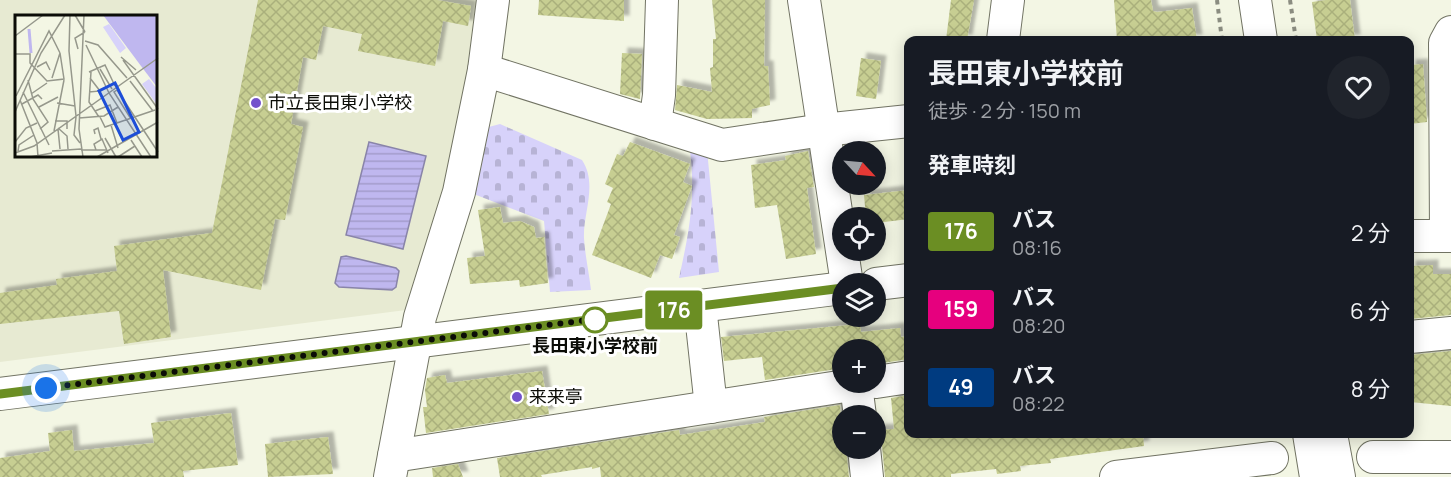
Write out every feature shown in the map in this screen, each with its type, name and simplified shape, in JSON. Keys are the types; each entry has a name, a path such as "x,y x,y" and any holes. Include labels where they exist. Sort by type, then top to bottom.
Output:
{"street":[{"path":"493,0 484,70 459,192 414,343 392,466 711,407 832,389"},
{"path":"655,124 659,95 662,0"},
{"path":"804,0 845,273"},
{"path":"1004,36 1008,0"},
{"path":"1255,0 1260,36"},
{"path":"1414,236 1449,236 1445,43 1451,32"},
{"path":"484,70 722,144 904,122"},
{"path":"886,283 904,281"},
{"path":"0,394 832,289"},
{"path":"699,306 711,407"},
{"path":"1414,337 1451,333"},
{"path":"886,380 904,378"},
{"path":"1310,438 1316,477"},
{"path":"1332,438 1339,477"},
{"path":"1116,477 1271,456"},
{"path":"1373,456 1451,456"},
{"path":"865,459 867,477"}],"path":[{"path":"1217,0 1222,36"},
{"path":"1290,0 1295,36"}],"shaded area":[{"path":"0,0 481,0 471,72 444,198 406,310 0,362"},
{"path":"369,142 426,156 403,249 346,235"},
{"path":"346,256 396,268 399,271 396,287 392,290 339,287 335,283 341,257"}],"green space":[{"path":"500,124 582,160 587,169 589,199 584,238 591,290 550,292 544,221 471,193 485,128"},
{"path":"707,150 719,272 679,278 690,215 692,168 690,151"}],"building":[{"path":"258,0 437,0 471,6 468,26 443,21 435,66 358,51 362,34 323,26 316,60 303,57 291,124 303,127 285,220 275,219 261,290 163,270 171,337 124,344 119,311 0,324 0,293 57,285 56,279 117,271 114,246 212,233"},
{"path":"539,0 624,0 624,21 538,15"},
{"path":"712,0 765,0 764,66 768,66 770,105 752,109 752,118 707,119 675,110 677,85 712,92 710,68 713,67 713,39 716,39"},
{"path":"951,0 974,0 968,36 946,36"},
{"path":"1114,0 1151,0 1153,11 1157,12 1192,8 1196,36 1117,36"},
{"path":"1350,0 1354,36 1316,36 1312,2"},
{"path":"622,53 642,54 640,99 620,94"},
{"path":"861,58 881,61 876,99 856,96"},
{"path":"1423,64 1427,122 1414,124 1414,65"},
{"path":"630,142 690,164 683,182 692,186 674,235 680,237 672,259 660,255 651,278 592,255 611,204 607,202 613,188 605,184 617,154 623,156"},
{"path":"808,151 814,187 807,188 816,254 786,259 777,205 755,208 751,165 786,160 785,156"},
{"path":"904,191 904,220 886,222 886,207 865,207 864,195 886,195 886,193"},
{"path":"500,207 503,223 520,221 534,227 536,238 544,237 548,283 520,287 519,280 470,284 467,258 485,256 478,210"},
{"path":"1433,265 1433,274 1451,274 1451,315 1414,319 1414,266"},
{"path":"832,327 860,327 861,332 900,328 901,337 904,337 904,360 886,362 886,339 832,339 832,370 765,380 762,357 724,361 721,337"},
{"path":"1451,351 1451,406 1414,402 1414,355"},
{"path":"542,371 549,414 426,433 423,407 427,407 425,390 427,378 445,375 447,383"},
{"path":"904,396 904,438 1143,438 1144,446 1050,459 1051,463 1020,466 1021,471 997,474 996,469 951,474 951,477 885,477 883,459 886,459 886,429 894,429 891,398"},
{"path":"832,406 832,459 847,459 849,477 601,477 600,467 592,469 592,467 541,475 542,477 500,477 497,458 679,430 680,435 765,422 764,417"},
{"path":"231,413 238,465 183,471 184,477 0,477 0,458 50,451 48,433 72,430 74,451 154,443 151,423"},
{"path":"328,437 333,474 268,477 265,444"},
{"path":"458,464 463,477 433,477 432,468"}],"bus line":[{"name":"176","path":"0,394 832,289"}],"place":[{"name":"市立長田東小学校","path":"256,103"},
{"name":"長田東小学校前","path":"595,320"},
{"name":"来来亭","path":"517,397"}],"route":[{"path":"46,388 604,318 595,320"}]}
